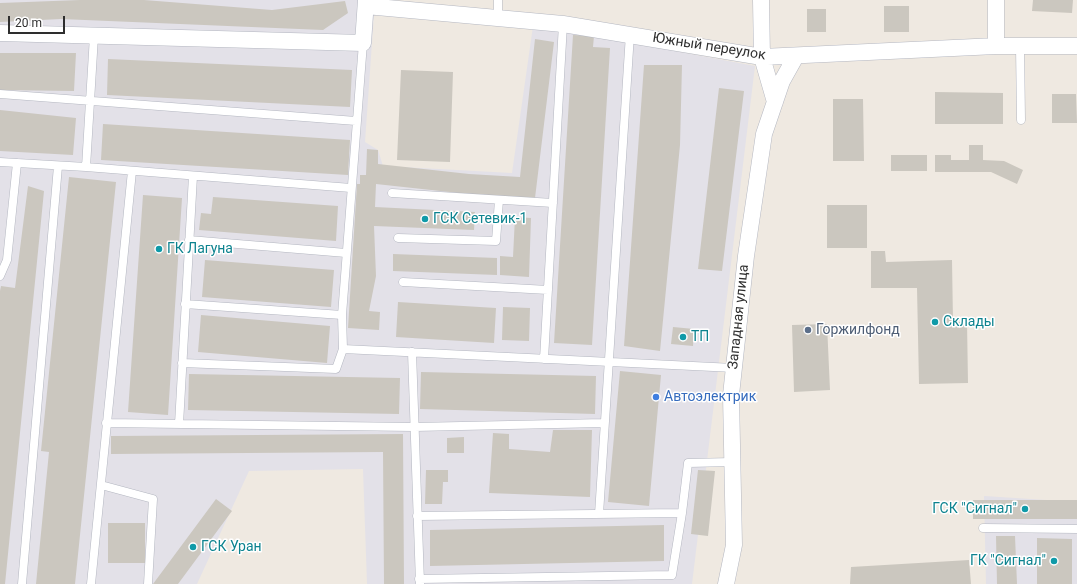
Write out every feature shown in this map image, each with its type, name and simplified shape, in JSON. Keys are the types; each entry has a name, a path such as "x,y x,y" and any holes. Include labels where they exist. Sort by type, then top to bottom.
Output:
{"street":[{"path":"761,0 762,57 775,102"},
{"path":"996,0 996,46"},
{"name":"Южный переулок","path":"366,3 564,24 762,57 996,46 1077,46"},
{"path":"0,33 363,43 366,3"},
{"name":"Западная улица","path":"726,584 734,545 731,395 746,256 764,134 782,81 796,56"}],"lane":[{"path":"498,0 498,18"},
{"path":"544,358 564,24"},
{"path":"599,514 630,34"},
{"path":"86,167 94,36"},
{"path":"182,363 336,369 343,349 342,315 346,253 363,43"},
{"path":"1020,46 1020,120"},
{"path":"0,94 356,121"},
{"path":"0,162 86,167 351,188"},
{"path":"0,276 7,260 17,163"},
{"path":"22,584 58,166"},
{"path":"91,584 132,171"},
{"path":"179,424 193,176"},
{"path":"392,193 553,203"},
{"path":"398,238 496,241 499,200"},
{"path":"189,240 346,253"},
{"path":"403,282 548,290"},
{"path":"185,304 342,315"},
{"path":"343,349 734,368"},
{"path":"412,352 420,581 672,574 688,463 732,462"},
{"path":"106,422 414,427 604,423"},
{"path":"101,485 153,498 148,584"},
{"path":"417,516 682,513"},
{"path":"982,528 1077,529"}],"shaded area":[{"path":"0,0 375,0 365,142 378,150 383,166 512,173 533,26 568,31 755,66 692,584 367,584 363,469 249,471 197,584 0,584"},
{"path":"984,496 1077,502 1077,584 986,584"}],"building":[{"path":"80,0 144,0 272,10 345,1 348,13 323,30 61,19 0,22 0,3"},
{"path":"1033,0 1073,0 1072,13 1032,11"},
{"path":"884,6 909,6 909,32 884,32"},
{"path":"807,9 826,9 826,32 807,32"},
{"path":"573,35 594,36 593,47 610,48 592,345 554,343"},
{"path":"535,39 554,42 535,198 468,194 376,184 375,207 475,212 474,230 374,226 376,276 369,311 380,312 379,330 348,328 357,184 360,184 360,175 366,175 367,149 378,150 378,164 469,174 520,177"},
{"path":"0,53 76,53 74,91 0,90"},
{"path":"108,59 352,70 350,107 107,95"},
{"path":"644,65 682,65 680,145 660,351 624,346"},
{"path":"401,70 453,72 450,162 397,160"},
{"path":"719,88 744,91 722,271 698,269"},
{"path":"935,92 1003,93 1003,124 935,124"},
{"path":"1052,94 1076,94 1077,123 1052,123"},
{"path":"833,99 863,99 864,161 833,161"},
{"path":"0,110 76,118 73,155 0,151"},
{"path":"103,124 350,140 348,175 101,160"},
{"path":"969,145 983,145 983,160 1004,161 1023,170 1017,184 991,172 935,172 935,155 951,155 951,160 969,160"},
{"path":"891,155 927,155 927,171 891,171"},
{"path":"69,177 116,182 75,584 36,584 49,452 41,451"},
{"path":"28,186 44,191 5,584 0,584 0,291 1,286 15,288"},
{"path":"143,195 182,198 168,415 128,412"},
{"path":"213,197 338,206 336,241 199,230 201,213 211,214"},
{"path":"827,205 867,205 867,248 827,248"},
{"path":"515,217 531,218 529,277 500,275 500,256 513,257"},
{"name":"Склады","path":"871,251 885,251 886,262 952,260 953,322 967,322 968,383 919,384 917,288 871,288"},
{"path":"393,254 497,258 497,275 393,271"},
{"path":"205,260 334,270 331,307 202,297"},
{"path":"398,302 496,308 494,343 396,337"},
{"path":"503,307 530,308 529,341 502,340"},
{"path":"201,315 330,326 327,363 198,352"},
{"path":"827,324 830,390 794,392 792,325"},
{"name":"ТП","path":"673,327 694,329 693,346 671,344"},
{"path":"620,371 661,375 649,506 608,502"},
{"path":"421,372 596,376 595,414 420,409"},
{"path":"189,374 400,378 399,414 188,410"},
{"path":"553,430 592,430 590,497 489,493 493,433 509,434 509,449 550,452"},
{"path":"403,434 404,584 384,584 383,452 111,454 111,436"},
{"path":"464,437 464,453 447,453 447,438"},
{"path":"426,470 448,470 448,482 443,482 442,504 425,504"},
{"path":"698,470 715,471 708,536 691,534"},
{"name":"ГСК Уран","path":"216,499 232,511 178,584 153,584"},
{"name":"ГСК \"Сигнал\"","path":"973,500 1077,500 1077,519 973,519"},
{"path":"108,523 145,523 145,563 108,563"},
{"path":"664,525 664,561 430,566 430,530"},
{"name":"ГК \"Сигнал\"","path":"996,536 1015,536 1017,584 997,584"},
{"name":"ГК \"Сигнал\"","path":"1037,538 1072,539 1072,584 1037,584"},
{"path":"969,560 971,584 850,584 851,567"}],"place":[{"name":"ГСК Сетевик-1","path":"425,219"},
{"name":"ГК Лагуна","path":"159,249"},
{"name":"Склады","path":"935,322"},
{"name":"Горжилфонд","path":"808,330"},
{"name":"ТП","path":"683,337"},
{"name":"Автоэлектрик","path":"656,397"},
{"name":"ГСК \"Сигнал\"","path":"1025,509"},
{"name":"ГСК Уран","path":"193,547"},
{"name":"ГК \"Сигнал\"","path":"1054,561"}]}
